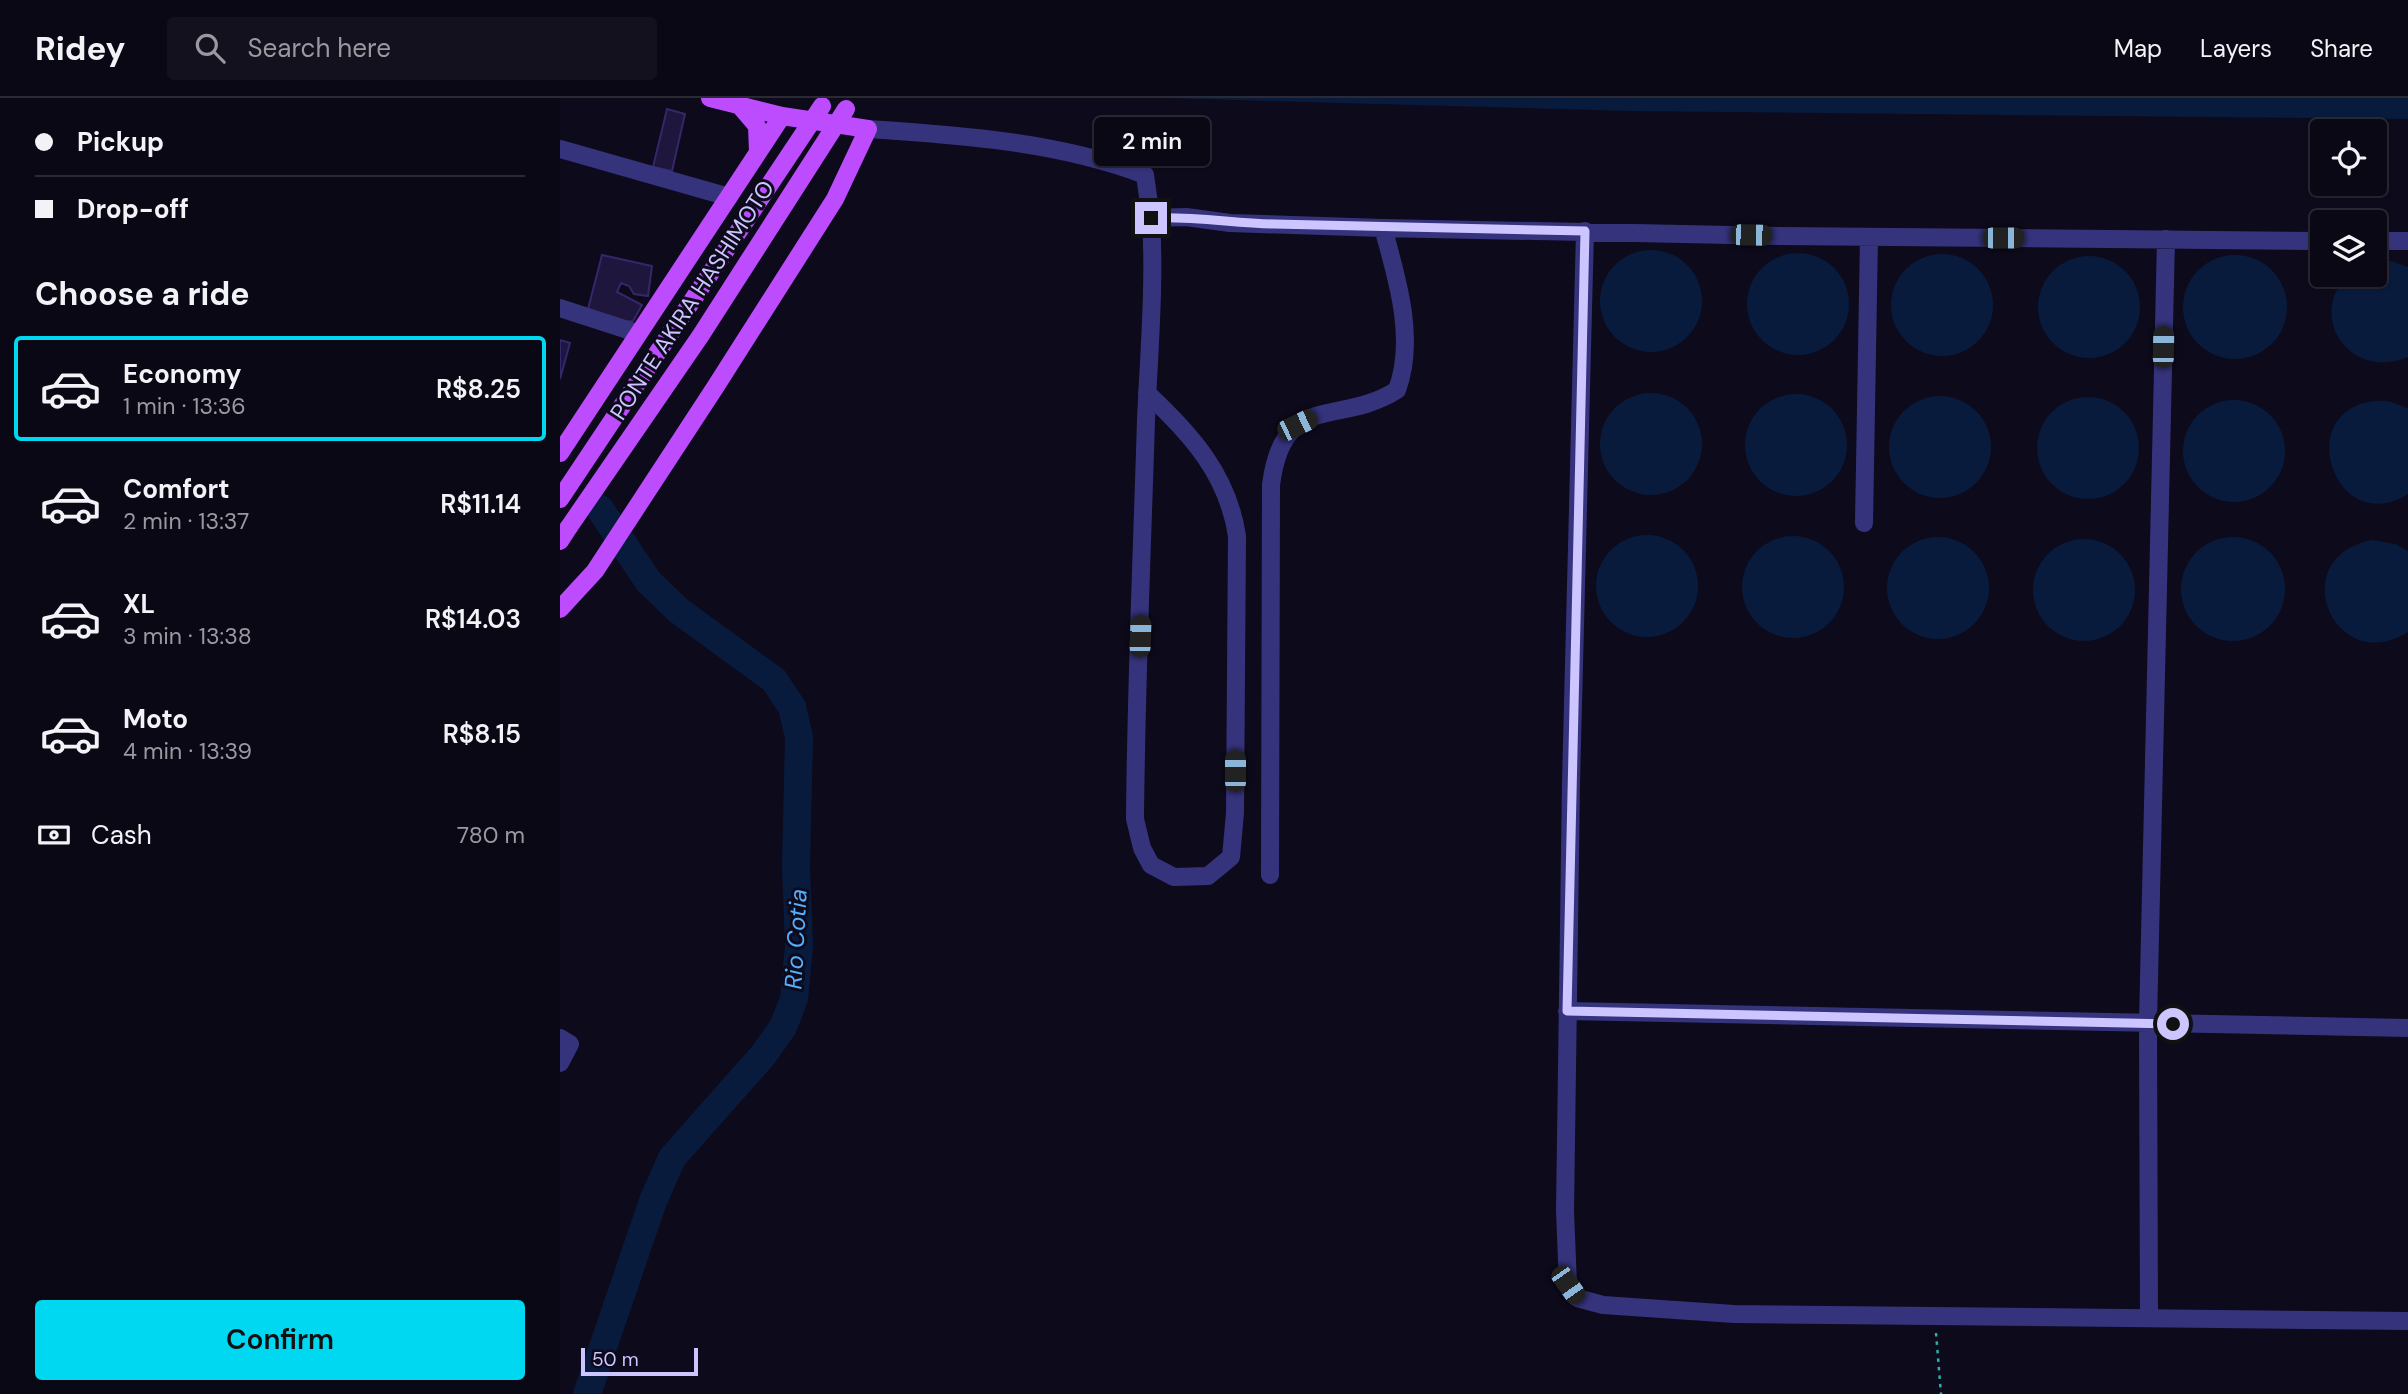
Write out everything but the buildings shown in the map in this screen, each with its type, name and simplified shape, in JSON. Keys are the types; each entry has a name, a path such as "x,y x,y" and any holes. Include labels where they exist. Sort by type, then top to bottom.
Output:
{"main road":[{"path":"560,609 595,571 648,491 835,199 868,129 782,116 710,98"},
{"name":"PONTE AKIRA HASHIMOTO","path":"560,499 827,98"},
{"name":"PONTE AKIRA HASHIMOTO","path":"565,534 701,335 853,98"},
{"path":"738,105 757,126 758,152"},
{"path":"560,453 782,116"}],"street":[{"path":"868,129 1045,148 1116,163 1145,175 1151,218 1135,819 1142,848 1151,865 1174,877 1208,876 1231,858 1235,813 1237,536 1233,506 1202,452 1182,425 1147,393"},
{"path":"560,149 729,197"},
{"path":"1151,218 1186,217 1230,223 1383,228 1869,237 2310,240"},
{"path":"1270,875 1272,485 1275,455 1297,425 1328,412 1384,399 1397,390 1405,355 1403,324 1383,228"},
{"path":"1585,231 1567,1011 1565,1267 1568,1285 1577,1297 1603,1305 1734,1314 2408,1321"},
{"path":"1864,523 1869,237"},
{"path":"2149,1318 2148,1023 2166,239"},
{"path":"2387,241 2408,241"},
{"path":"560,308 638,333"},
{"path":"1567,1011 2408,1028"},
{"path":"560,1038 570,1044 560,1063"}],"path":[{"path":"1935,1316 1941,1392"}],"water":[{"path":"1166,98 2408,98 2408,119 1630,111"},
{"path":"1651,250 1671,253 1694,272 1699,281 1702,301 1699,321 1680,344 1671,349 1651,352 1631,349 1608,330 1603,321 1600,301 1603,281 1622,258 1631,253"},
{"path":"1788,253 1808,253 1827,261 1841,275 1849,294 1846,324 1827,347 1808,355 1788,355 1769,347 1755,333 1747,314 1747,294 1755,275 1769,261"},
{"path":"1932,254 1952,254 1971,262 1985,276 1993,295 1990,325 1971,348 1952,356 1932,356 1913,348 1899,334 1891,315 1891,295 1899,276 1913,262"},
{"path":"2235,255 2255,259 2278,278 2283,287 2287,307 2283,327 2264,350 2255,355 2235,359 2215,355 2192,336 2187,327 2183,307 2187,287 2206,264 2215,259"},
{"path":"2089,256 2109,259 2132,278 2137,287 2140,307 2137,327 2118,350 2109,355 2089,358 2069,355 2046,336 2041,327 2038,307 2041,287 2060,264 2069,259"},
{"path":"2387,261 2408,267 2408,357 2388,362 2370,361 2354,353 2342,342 2334,327 2332,310 2339,287 2387,287"},
{"path":"1651,393 1671,396 1694,415 1699,424 1702,444 1699,464 1680,487 1671,492 1651,495 1631,492 1608,473 1603,464 1600,444 1603,424 1622,401 1631,396"},
{"path":"1786,394 1806,394 1825,402 1839,416 1847,435 1844,465 1825,488 1806,496 1786,496 1767,488 1753,474 1745,455 1745,435 1753,416 1767,402"},
{"path":"1930,396 1950,396 1969,404 1983,418 1991,437 1988,467 1969,490 1950,498 1930,498 1911,490 1897,476 1889,457 1889,437 1897,418 1911,404"},
{"path":"2088,397 2108,400 2131,419 2136,428 2139,448 2136,468 2117,491 2108,496 2088,499 2068,496 2045,477 2040,468 2037,448 2040,428 2059,405 2068,400"},
{"path":"2234,400 2254,403 2277,422 2282,431 2285,451 2282,471 2263,494 2254,499 2234,502 2214,499 2191,480 2186,471 2183,451 2186,431 2205,408 2214,403"},
{"path":"2388,401 2408,408 2408,494 2381,504 2358,499 2341,484 2331,464 2330,441 2338,420 2357,406"},
{"path":"1637,535 1657,535 1676,543 1690,557 1698,576 1695,606 1676,629 1657,637 1637,637 1618,629 1604,615 1596,596 1596,576 1604,557 1618,543"},
{"path":"1783,536 1803,536 1822,544 1836,558 1844,577 1841,607 1822,630 1803,638 1783,638 1764,630 1750,616 1742,597 1742,577 1750,558 1764,544"},
{"path":"1928,537 1948,537 1967,545 1981,559 1989,578 1986,608 1967,631 1948,639 1928,639 1909,631 1895,617 1887,598 1887,578 1895,559 1909,545"},
{"path":"2233,537 2253,541 2276,560 2281,569 2285,589 2281,609 2262,632 2253,637 2233,641 2213,637 2190,618 2185,609 2181,589 2185,569 2204,546 2213,541"},
{"path":"2084,539 2104,542 2127,561 2132,570 2135,590 2132,610 2113,633 2104,638 2084,641 2064,638 2041,619 2036,610 2033,590 2036,570 2055,547 2064,542"},
{"path":"2373,540 2395,544 2408,551 2408,632 2381,642 2358,640 2340,628 2329,610 2325,589 2330,568 2346,550"}],"waterway":[{"name":"Rio Cotia","path":"587,1394 653,1201 672,1158 764,1054 783,1027 794,999 799,946 796,867 799,737 792,707 774,680 678,610 648,581 600,509"}],"route":[{"path":"1151,218 1186,217 1230,223 1383,228 1585,231 1567,1011 2173,1024"}]}
